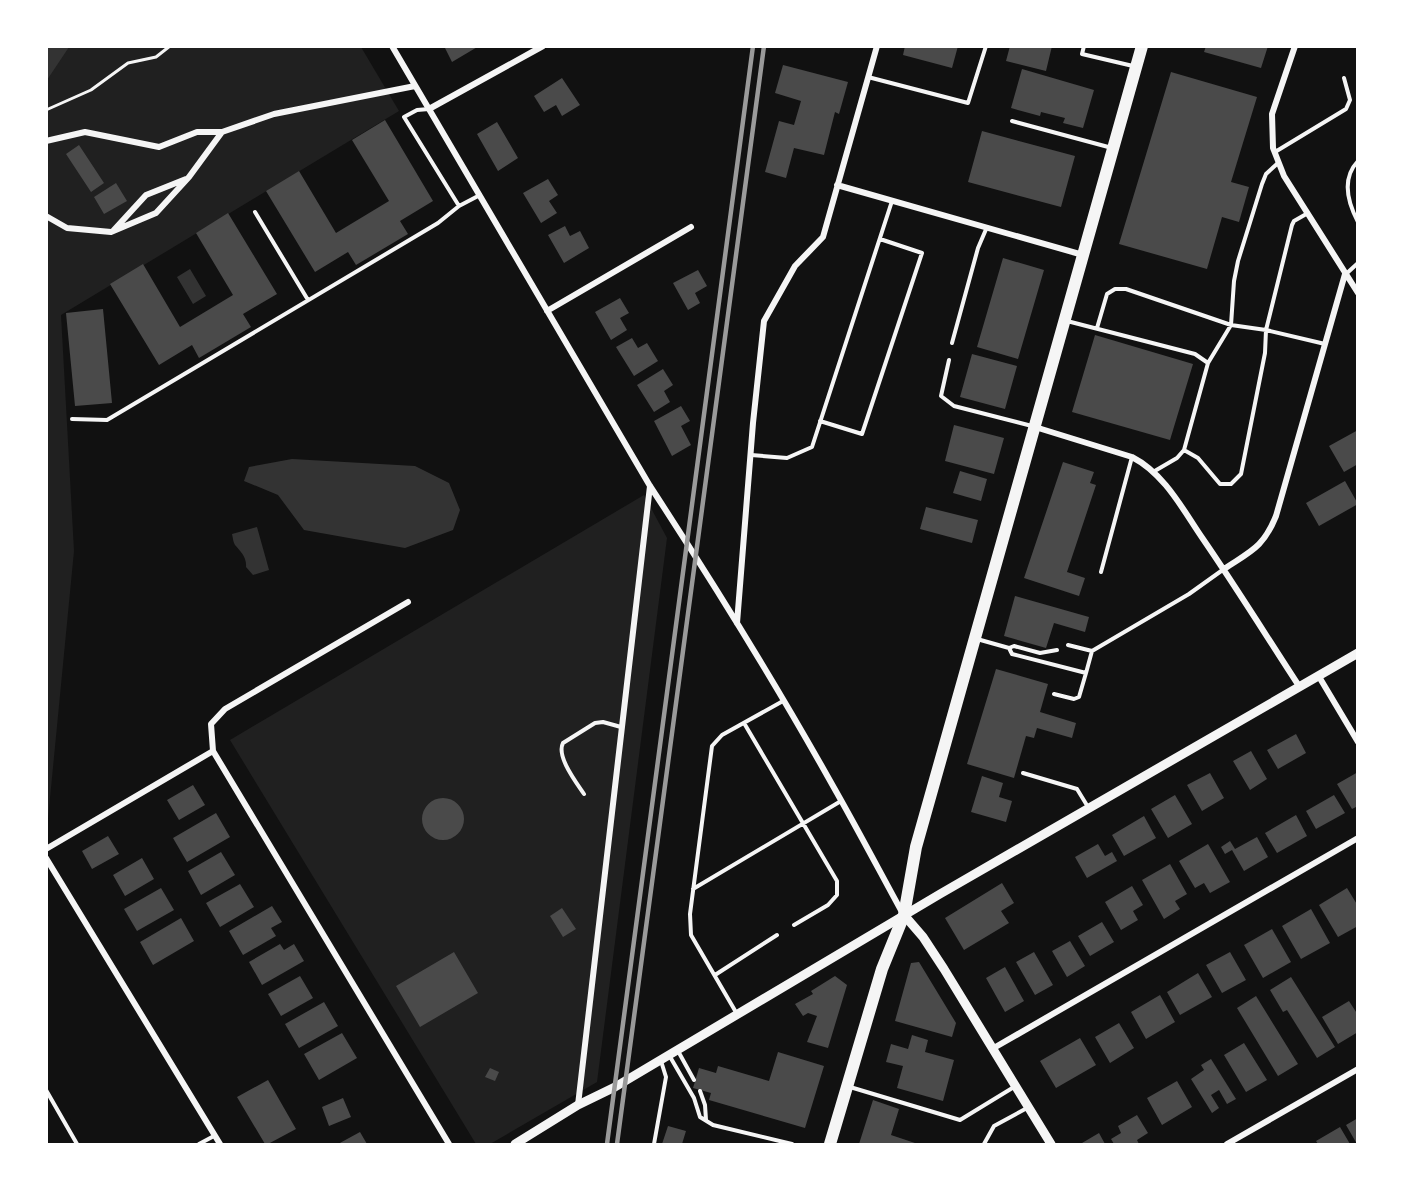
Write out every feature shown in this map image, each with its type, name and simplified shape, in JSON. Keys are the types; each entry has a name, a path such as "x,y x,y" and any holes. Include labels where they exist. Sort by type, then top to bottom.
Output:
{"main road":[{"path":"830,1144 882,969 904,915 916,847 1142,46"}],"street":[{"path":"392,46 650,486 737,623 783,701 904,915 923,937 1051,1144"},
{"path":"429,110 543,46"},
{"path":"737,623 750,454 764,321 795,267 823,237 877,46"},
{"path":"1294,46 1272,114 1275,152 1284,176 1358,294"},
{"path":"46,141 85,132 159,147 197,132 222,132 274,114 415,86"},
{"path":"46,216 67,228 111,232 156,213 189,177 222,132"},
{"path":"111,232 146,195 189,177"},
{"path":"837,185 1083,255"},
{"path":"547,311 691,227"},
{"path":"1224,569 1257,548 1268,535 1276,516 1345,274"},
{"path":"1034,427 1132,457 1153,472 1165,484 1224,569 1299,686"},
{"path":"578,1106 650,486"},
{"path":"408,602 225,709 211,724 213,751 449,1144"},
{"path":"514,1144 615,1087 904,915 1358,653"},
{"path":"1318,675 1358,742"},
{"path":"46,849 213,751"},
{"path":"992,1049 1358,838"},
{"path":"46,858 220,1144"},
{"path":"1227,1144 1358,1069"}],"lane":[{"path":"868,77 968,103 986,46"},
{"path":"1084,46 1082,54 1136,67"},
{"path":"1275,152 1346,109 1350,100 1344,78"},
{"path":"429,110 417,110 404,117 459,206"},
{"path":"1012,122 1113,148"},
{"path":"1358,161 1350,172 1347,182 1347,194 1358,222"},
{"path":"1153,472 1177,458 1184,450 1208,363 1231,325 1234,281 1238,261 1262,184 1266,174 1279,162"},
{"path":"72,419 107,420 438,223 459,206 480,195"},
{"path":"750,454 787,458 812,447 892,201"},
{"path":"255,212 308,300"},
{"path":"1184,450 1198,458 1220,484 1231,484 1241,474 1265,353 1266,330 1292,225 1294,221 1308,213"},
{"path":"952,344 978,248 987,227"},
{"path":"820,422 862,434 922,253 880,239"},
{"path":"1345,274 1358,263"},
{"path":"1097,328 1107,294 1114,289 1126,289 1231,325 1266,330 1325,345"},
{"path":"1064,321 1195,354 1208,363"},
{"path":"950,360 941,396 954,406 1034,427"},
{"path":"1101,572 1132,457"},
{"path":"1054,694 1074,699 1079,697 1092,651 1189,594 1224,569"},
{"path":"974,638 1009,648 1014,646 1040,653 1057,650"},
{"path":"1068,645 1092,651"},
{"path":"1009,648 1012,654 1086,673"},
{"path":"737,1014 691,935 690,914 712,746 722,735 783,701"},
{"path":"584,794 561,756 562,743 595,723 603,722 622,727"},
{"path":"744,723 837,881 837,895 828,905 794,925"},
{"path":"1023,773 1077,789 1089,808"},
{"path":"693,889 841,801"},
{"path":"714,975 777,935"},
{"path":"669,1055 694,1080"},
{"path":"669,1055 694,1098 699,1117 713,1125 792,1144"},
{"path":"654,1144 669,1055"},
{"path":"847,1086 960,1120 1014,1086"},
{"path":"46,1090 77,1144"},
{"path":"700,1091 705,1106 706,1121"},
{"path":"984,1144 994,1126 1027,1108"},
{"path":"199,1144 214,1136"}],"path":[{"path":"46,110 91,90 128,63 156,57 170,46"}],"shaded area":[{"path":"46,47 69,47 47,80 46,80"},
{"path":"47,47 361,47 399,111 61,315 74,551 47,829"},
{"path":"190,269 206,296 193,304 177,277"},
{"path":"292,459 415,466 449,483 460,510 453,530 405,548 304,530 278,495 244,481 249,467"},
{"path":"644,495 667,538 597,1082 490,1144 476,1144 230,740"},
{"path":"257,527 269,570 253,575 234,544 232,534"}],"building":[{"path":"444,46 479,46 452,62"},
{"path":"905,46 958,46 952,68 903,55"},
{"path":"1010,46 1052,46 1046,71 1006,61"},
{"path":"1206,46 1268,46 1261,68 1204,52"},
{"path":"783,65 848,82 839,114 835,112 824,155 794,148 786,178 765,172 779,121 794,125 801,101 775,93"},
{"path":"1022,69 1094,90 1083,128 1063,123 1065,118 1041,112 1040,116 1011,108"},
{"path":"1171,72 1257,97 1231,182 1249,187 1239,222 1222,217 1207,269 1119,244"},
{"path":"562,78 580,105 562,116 556,105 544,112 534,96"},
{"path":"385,120 433,201 400,221 408,234 356,265 348,252 315,272 266,191 299,171 336,233 389,201 352,140"},
{"path":"497,122 518,158 498,171 477,134"},
{"path":"982,131 1075,156 1061,207 968,182"},
{"path":"79,145 104,183 91,192 66,154"},
{"path":"548,179 558,195 549,201 557,213 541,223 523,193"},
{"path":"116,183 127,201 104,214 94,197"},
{"path":"228,213 277,294 243,314 251,327 199,358 192,345 159,365 110,284 143,264 180,327 233,295 196,233"},
{"path":"565,226 570,236 580,231 589,248 564,263 548,235"},
{"path":"1003,258 1044,270 1018,359 977,347"},
{"path":"698,270 707,286 695,293 700,303 688,310 673,283"},
{"path":"620,298 629,313 620,318 627,330 611,340 595,312"},
{"path":"103,309 112,403 75,406 66,313"},
{"path":"1095,335 1193,364 1170,440 1072,412"},
{"path":"632,338 638,348 647,343 658,361 634,376 616,347"},
{"path":"972,354 1017,366 1005,409 960,397"},
{"path":"663,369 673,385 664,391 670,402 654,412 637,385"},
{"path":"681,406 690,421 681,426 691,445 672,456 654,421"},
{"path":"954,425 1004,438 994,474 945,461"},
{"path":"1358,430 1358,464 1344,472 1329,446"},
{"path":"1063,462 1094,472 1090,483 1096,485 1067,572 1085,578 1079,596 1024,578"},
{"path":"960,471 987,479 981,501 953,493"},
{"path":"1345,481 1358,504 1319,526 1306,503"},
{"path":"926,507 978,520 972,543 920,529"},
{"path":"1015,596 1089,617 1085,632 1054,623 1046,648 1004,636"},
{"path":"996,669 1048,684 1040,712 1076,723 1072,738 1037,728 1034,738 1026,736 1014,778 967,764"},
{"path":"1296,734 1306,753 1278,769 1267,750"},
{"path":"1251,751 1267,779 1250,790 1233,761"},
{"path":"1358,772 1358,806 1352,809 1337,784"},
{"path":"1210,773 1224,798 1202,811 1187,785"},
{"path":"982,776 1003,783 999,797 1012,801 1006,822 971,812"},
{"path":"193,785 205,805 179,820 167,800"},
{"path":"1175,795 1192,824 1168,838 1151,809"},
{"path":"1334,795 1345,813 1316,829 1306,811"},
{"path":"443,798 451,799 458,804 463,811 463,827 458,834 451,839 443,840 435,839 428,834 423,827 422,819 423,811 428,804 435,799"},
{"path":"216,813 230,837 187,862 173,838"},
{"path":"1296,815 1307,836 1277,853 1265,833"},
{"path":"1144,816 1156,838 1124,856 1112,835"},
{"path":"108,836 119,854 92,869 82,851"},
{"path":"1257,837 1268,857 1244,871 1232,850 1225,854 1221,847 1230,841 1235,849"},
{"path":"1098,844 1105,856 1112,852 1117,861 1087,878 1075,857"},
{"path":"1208,844 1230,882 1210,893 1204,883 1195,888 1179,861"},
{"path":"221,852 235,875 201,895 188,871"},
{"path":"142,858 154,879 125,896 113,875"},
{"path":"1170,864 1187,894 1175,901 1180,909 1164,919 1142,880"},
{"path":"1002,883 1014,903 1001,911 1009,923 964,950 945,918"},
{"path":"240,884 254,907 220,927 206,903"},
{"path":"1132,886 1143,905 1133,911 1138,920 1121,930 1105,902"},
{"path":"161,888 174,910 137,931 124,909"},
{"path":"1347,888 1358,906 1358,926 1338,937 1319,905"},
{"path":"272,906 282,922 271,928 276,936 243,955 229,931"},
{"path":"562,908 576,929 563,937 550,916"},
{"path":"1311,909 1330,943 1301,959 1282,926"},
{"path":"181,918 194,941 153,965 140,942"},
{"path":"1102,922 1114,942 1090,956 1078,936"},
{"path":"1272,929 1291,962 1263,978 1244,945"},
{"path":"1070,941 1085,966 1067,977 1052,951"},
{"path":"280,944 284,950 294,944 304,961 262,985 249,962"},
{"path":"454,952 478,993 420,1027 396,986"},
{"path":"1034,952 1053,985 1035,995 1016,962"},
{"path":"1230,952 1246,980 1222,993 1206,965"},
{"path":"919,962 956,1023 952,1037 895,1021 911,963"},
{"path":"1005,967 1024,1001 1005,1012 986,978"},
{"path":"1198,973 1212,997 1180,1015 1167,992"},
{"path":"300,976 313,998 281,1016 268,994"},
{"path":"835,976 847,985 828,1048 807,1042 817,1016 808,1013 803,1016 795,1004 813,994 811,991"},
{"path":"1291,977 1335,1047 1317,1058 1287,1010 1283,1012 1270,990"},
{"path":"1160,995 1175,1022 1146,1039 1131,1012"},
{"path":"1256,996 1298,1064 1278,1076 1237,1008"},
{"path":"1349,1001 1358,1015 1358,1032 1338,1044 1322,1017"},
{"path":"324,1002 338,1026 299,1048 285,1024"},
{"path":"1119,1023 1134,1048 1110,1063 1095,1037"},
{"path":"342,1033 357,1058 319,1080 304,1054"},
{"path":"912,1035 928,1040 925,1052 954,1060 943,1101 897,1088 903,1066 886,1062 891,1044 908,1049"},
{"path":"1080,1038 1096,1065 1056,1088 1040,1061"},
{"path":"1244,1043 1267,1080 1246,1092 1224,1055"},
{"path":"778,1052 824,1066 805,1128 709,1100 711,1093 693,1088 699,1068 716,1073 718,1066 769,1081"},
{"path":"1211,1059 1236,1099 1227,1104 1219,1090 1211,1095 1219,1108 1212,1113 1191,1079 1204,1070 1201,1065"},
{"path":"490,1068 499,1072 495,1081 485,1077"},
{"path":"268,1080 296,1129 265,1144 237,1097"},
{"path":"1177,1081 1192,1107 1162,1125 1147,1098"},
{"path":"343,1098 351,1117 329,1126 322,1107"},
{"path":"873,1100 899,1109 891,1135 918,1144 859,1144"},
{"path":"1137,1115 1148,1133 1137,1140 1139,1144 1114,1144 1111,1139 1121,1133 1118,1126"},
{"path":"1358,1118 1358,1144 1357,1144 1346,1125"},
{"path":"668,1126 686,1131 682,1144 662,1144"},
{"path":"1340,1127 1350,1144 1318,1144 1316,1141"},
{"path":"360,1132 367,1144 338,1144"},
{"path":"1099,1133 1105,1144 1082,1143"}],"railway":[{"path":"607,1144 753,46"},
{"path":"617,1144 764,46"}]}
